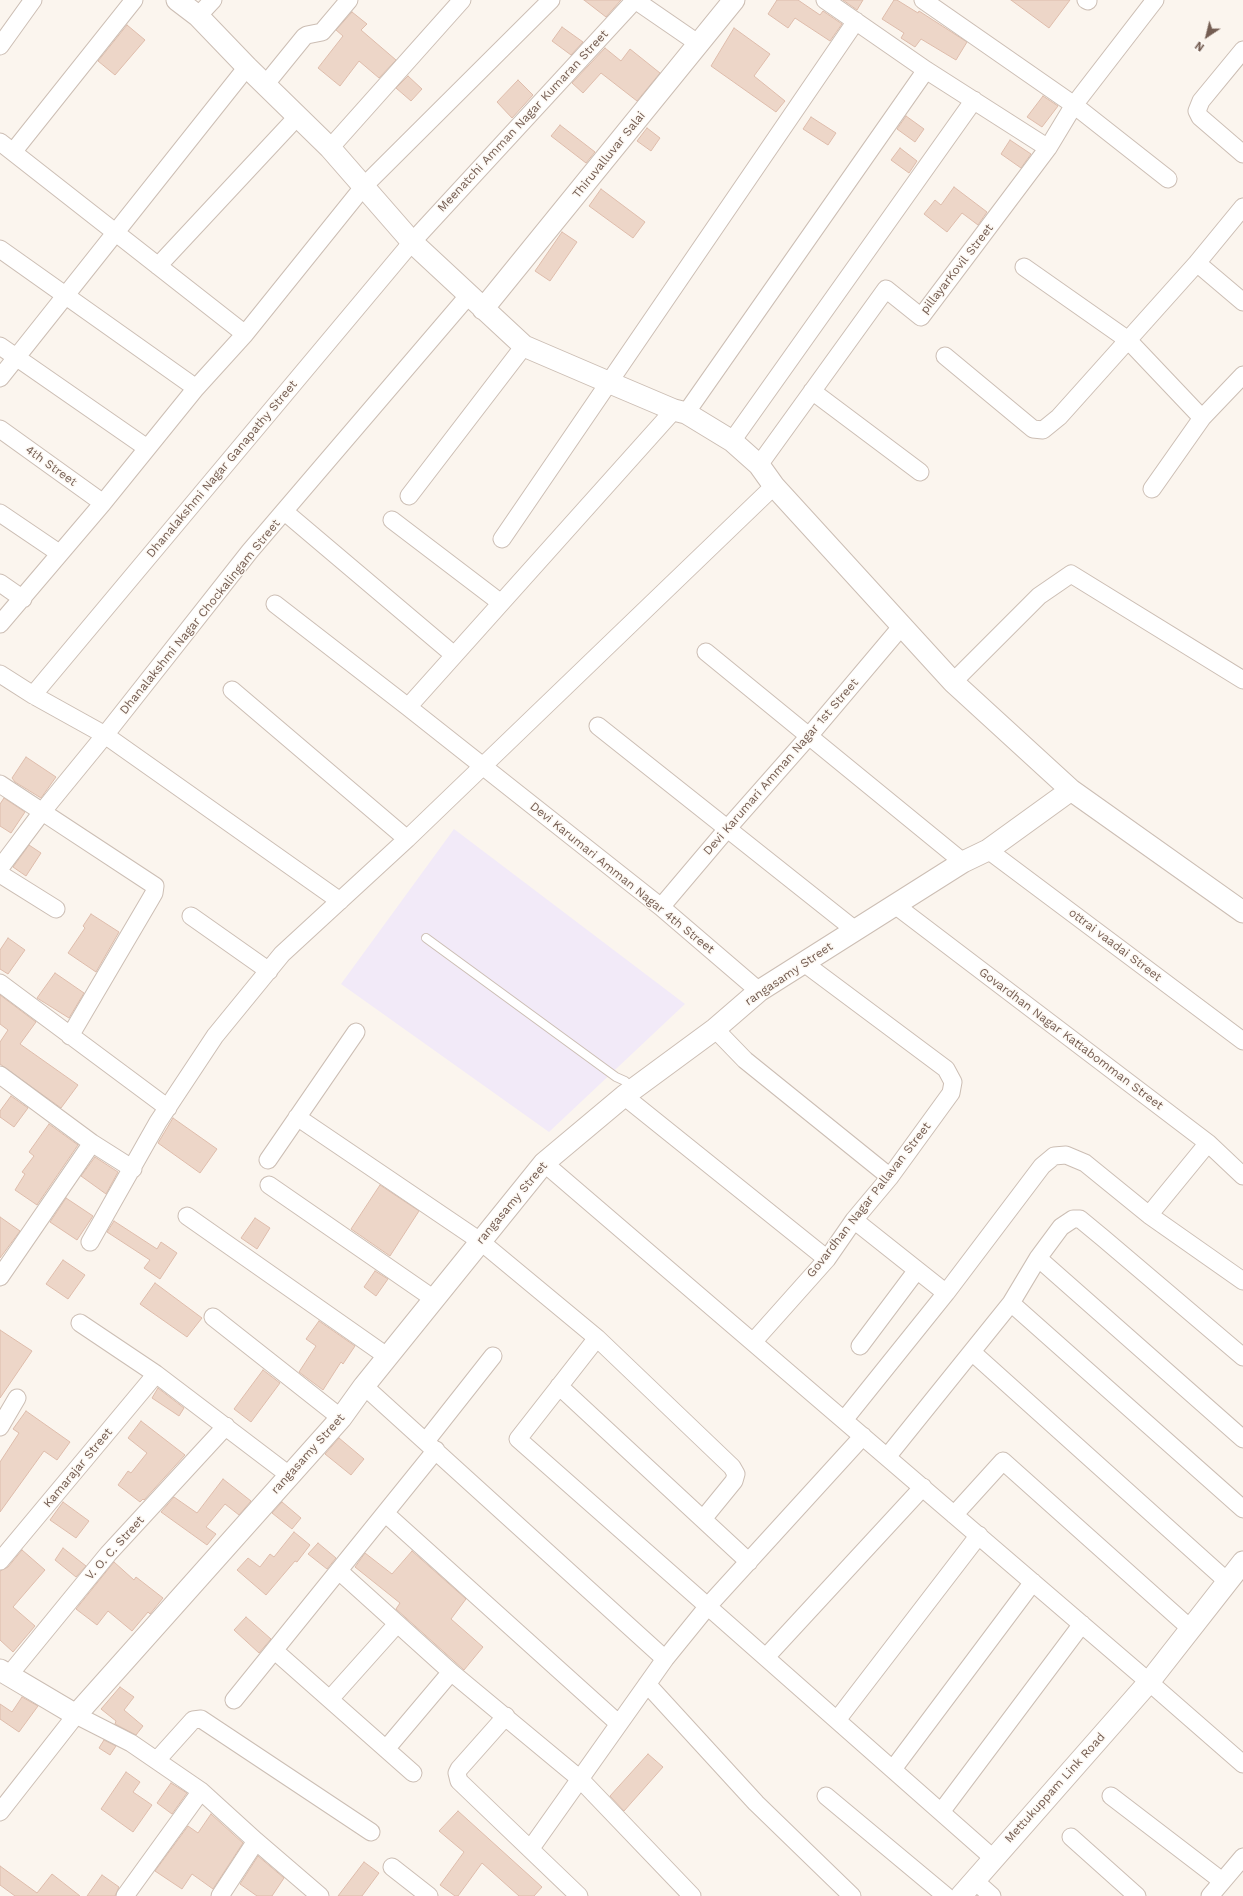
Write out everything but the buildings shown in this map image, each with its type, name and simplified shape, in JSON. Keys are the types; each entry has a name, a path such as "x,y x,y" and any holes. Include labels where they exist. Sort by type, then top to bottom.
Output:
{"street":[{"path":"0,46 33,0"},
{"path":"134,0 7,147 245,334"},
{"path":"176,0 198,16 247,67 330,148 412,242 468,296 524,346 680,411 732,441 759,465 774,486 901,627 953,682 1071,790 1243,912"},
{"path":"198,16 213,0"},
{"path":"330,148 462,0"},
{"path":"0,624 23,599 58,553 103,503 196,388 245,334 364,186 551,0"},
{"path":"635,0 699,44"},
{"name":"Meenatchi Amman Nagar Kumaran Street","path":"412,242 635,0"},
{"path":"825,0 926,70 1048,148"},
{"path":"923,0 1074,105 1168,179"},
{"name":"pillayarKovil Street","path":"759,465 886,289 921,317 1048,148 1074,105 1155,0"},
{"name":"Thiruvalluvar Salai","path":"483,309 699,44 730,1"},
{"path":"266,86 307,34 322,32 341,3"},
{"path":"502,539 856,21"},
{"path":"1243,50 1197,107 1200,117 1243,154"},
{"path":"0,378 247,67"},
{"path":"408,707 501,603 680,411 926,70"},
{"path":"732,441 974,100"},
{"path":"158,266 298,117"},
{"path":"946,356 1033,429 1038,431 1050,426 1197,263 1243,207"},
{"name":"Dhanalakshmi Nagar Ganapathy Street","path":"33,695 412,242"},
{"path":"0,249 196,388"},
{"path":"1197,263 1243,302"},
{"path":"1024,267 1128,340 1202,418"},
{"name":"Dhanalakshmi Nagar Chockalingam Street","path":"0,868 42,812 105,735 250,551 285,512 468,296"},
{"path":"0,346 147,448"},
{"path":"409,496 524,346"},
{"path":"1152,488 1202,418 1243,375"},
{"path":"812,391 920,472"},
{"name":"4th Street","path":"0,429 103,503"},
{"path":"90,1242 168,1108 215,1036 282,954 483,767 774,486"},
{"path":"285,512 454,655"},
{"path":"0,513 58,553"},
{"path":"392,520 501,603"},
{"path":"953,682 1039,596 1071,574 1243,680"},
{"path":"0,583 23,599"},
{"name":"Devi Karumari Amman Nagar 4th Street","path":"275,604 661,907 760,991"},
{"name":"Devi Karumari Amman Nagar 1st Street","path":"661,907 901,627"},
{"path":"706,652 963,862"},
{"path":"0,674 33,695 105,735 340,901"},
{"path":"232,690 407,839"},
{"path":"598,726 855,930"},
{"path":"0,784 153,884 155,888 70,1036"},
{"name":"rangasamy Street","path":"76,1715 289,1474 341,1418 364,1386 544,1163 628,1093 715,1029 760,991 963,862 988,850 1071,790"},
{"name":"ottrai vaadai Street","path":"988,850 1243,1041"},
{"path":"0,874 56,909"},
{"name":"Govardhan Nagar Kattabomman Street","path":"895,905 1208,1143 1243,1176"},
{"path":"191,916 269,971"},
{"name":"Govardhan Nagar Pallavan Street","path":"753,1342 827,1259 854,1220 890,1177 951,1092 953,1082 946,1069 804,963"},
{"path":"0,983 168,1108"},
{"path":"715,1029 745,1060 890,1177"},
{"path":"268,1160 356,1032"},
{"path":"0,1075 92,1143 133,1169"},
{"path":"628,1093 827,1259"},
{"path":"297,1117 480,1241 597,1338 732,1467 736,1474 734,1481 703,1519"},
{"path":"0,1277 92,1143"},
{"path":"1150,1215 1208,1143"},
{"path":"844,1420 946,1293 1042,1166 1054,1156 1066,1155 1085,1163 1150,1215 1243,1281"},
{"path":"544,1163 923,1487 1243,1764"},
{"path":"268,1185 434,1299"},
{"path":"187,1216 388,1357"},
{"path":"887,1457 1011,1303 1038,1258 1061,1227 1069,1220 1080,1219 1243,1358"},
{"path":"854,1220 946,1293"},
{"path":"1038,1258 1243,1439"},
{"path":"860,1346 916,1270"},
{"path":"1011,1303 1243,1510"},
{"path":"213,1317 341,1418"},
{"path":"80,1323 156,1374 289,1474"},
{"path":"597,1338 518,1439 993,1858"},
{"path":"972,1352 1228,1582"},
{"path":"234,1700 386,1514 493,1356"},
{"name":"Kamarajar Street","path":"0,1561 156,1374"},
{"path":"364,1386 665,1659"},
{"path":"559,1386 749,1562"},
{"path":"0,1427 17,1398"},
{"name":"V. O. C. Street","path":"5,1672 108,1554 226,1426"},
{"path":"531,1848 665,1659 708,1606 863,1436"},
{"path":"954,1514 1003,1461 1191,1629"},
{"path":"766,1657 923,1487"},
{"path":"386,1514 619,1724"},
{"path":"837,1720 979,1536"},
{"name":"Mettukuppam Link Road","path":"961,1896 1149,1682 1243,1562"},
{"path":"339,1571 451,1672 506,1716 580,1779 692,1896"},
{"path":"893,1769 1033,1582"},
{"path":"330,1699 397,1624"},
{"path":"941,1812 1082,1624"},
{"path":"275,1651 413,1773"},
{"path":"5,1672 76,1715 131,1743 158,1760 201,1791 320,1896"},
{"path":"386,1749 451,1672"},
{"path":"647,1684 756,1803 852,1896"},
{"path":"0,1812 76,1715"},
{"path":"506,1716 459,1769 458,1777 462,1785 531,1848 580,1896"},
{"path":"158,1760 193,1720 201,1719 370,1832"},
{"path":"125,1896 201,1791"},
{"path":"826,1796 946,1896"},
{"path":"1111,1796 1222,1881"},
{"path":"1071,1837 1137,1896"},
{"path":"220,1896 256,1841"},
{"path":"1210,1896 1243,1857"},
{"path":"392,1867 429,1896"},
{"path":"974,1880 992,1896"}],"lane":[{"path":"426,938 616,1077 625,1081 628,1093"}],"shaded area":[{"path":"454,829 685,1004 549,1132 341,984"}]}
